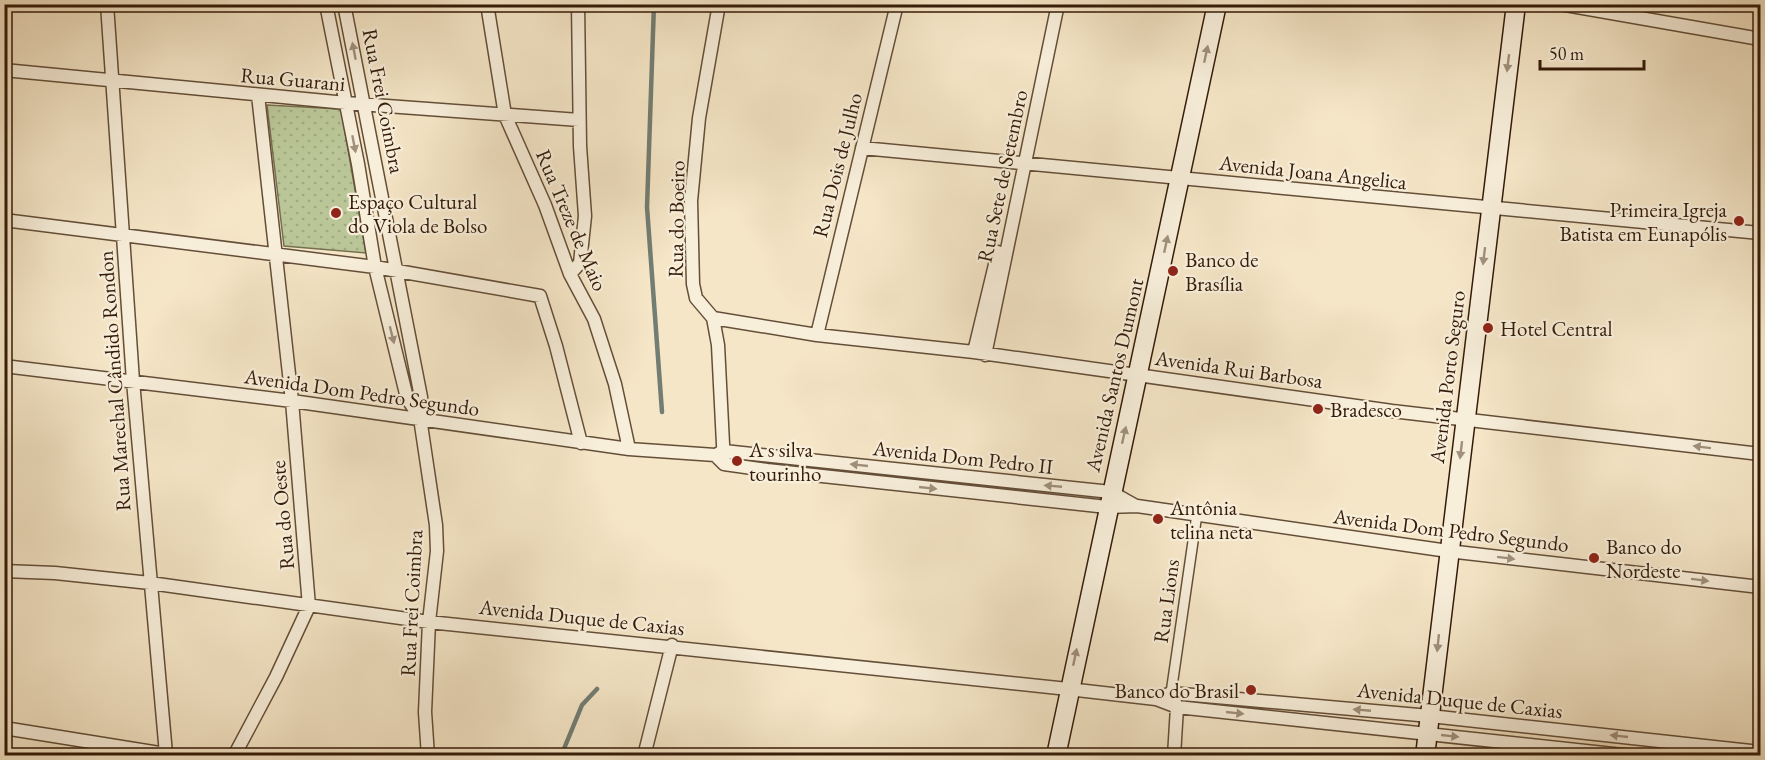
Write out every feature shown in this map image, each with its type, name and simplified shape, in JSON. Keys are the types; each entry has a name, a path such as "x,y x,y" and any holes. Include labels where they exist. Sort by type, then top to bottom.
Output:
{"main road":[{"name":"Avenida Santos Dumont","path":"1056,756 1068,689 1217,4"},
{"name":"Avenida Porto Seguro","path":"1425,756 1516,4"}],"street":[{"name":"Rua Marechal Cândido Rondon","path":"107,4 133,381 150,583 172,755"},
{"name":"Rua Frei Coimbra","path":"326,4 375,267 407,398 420,418"},
{"name":"Rua Frei Coimbra","path":"344,4 421,397 420,418 436,525 437,551 429,622 425,712 428,756"},
{"name":"Rua Treze de Maio","path":"487,4 506,115 546,205 570,274 597,330 615,384 629,449"},
{"path":"570,274 580,263 584,244 579,120 578,4"},
{"name":"Rua do Boeiro","path":"719,4 699,118 692,201 693,284 696,297 713,318 718,345 721,457"},
{"name":"Rua Dois de Julho","path":"817,335 897,4"},
{"name":"Rua Sete de Setembro","path":"1022,162 1052,4"},
{"name":"Rua Sete de Setembro","path":"979,353 1058,4"},
{"path":"1560,4 1761,39"},
{"name":"Rua Guarani","path":"4,70 346,103 579,120"},
{"name":"Rua do Oeste","path":"234,756 276,677 309,606 292,401 258,95"},
{"name":"Avenida Joana Angelica","path":"862,148 1761,233"},
{"path":"4,220 397,270 540,296 556,346 580,443"},
{"name":"Avenida Rui Barbosa","path":"713,318 817,335 979,353 1464,419 1761,454"},
{"name":"Avenida Dom Pedro Segundo","path":"4,366 420,418 580,443 721,457"},
{"name":"Avenida Dom Pedro II","path":"721,457 883,467 1003,482 1137,506"},
{"name":"Avenida Dom Pedro II","path":"721,457 882,483 1002,496 1109,500"},
{"path":"882,483 883,467"},
{"path":"1002,496 1003,482"},
{"name":"Avenida Dom Pedro Segundo","path":"1137,506 1448,551 1761,587"},
{"name":"Rua Lions","path":"1171,693 1197,514"},
{"name":"Avenida Duque de Caxias","path":"4,571 55,573 150,583 429,622 672,645 1156,699 1177,707 1761,752"},
{"path":"644,756 672,645"},
{"path":"1171,693 1177,707 1174,756"},
{"name":"Avenida Duque de Caxias","path":"1156,699 1171,693 1429,725 1632,756"},
{"path":"4,729 172,755"}],"green space":[{"path":"267,105 341,109 366,253 284,246"}],"waterway":[{"path":"654,4 647,207 662,412"},
{"path":"561,756 582,705 597,689"}],"place":[{"name":"Espaço Cultural do Viola de Bolso","path":"336,213"},
{"name":"Primeira Igreja Batista em Eunapólis","path":"1739,221"},
{"name":"Banco de Brasília","path":"1173,271"},
{"name":"Hotel Central","path":"1488,328"},
{"name":"Bradesco","path":"1318,409"},
{"name":"A s silva tourinho","path":"737,461"},
{"name":"Antônia telina neta","path":"1158,519"},
{"name":"Banco do Nordeste","path":"1594,558"},
{"name":"Banco do Brasil","path":"1251,690"}]}
